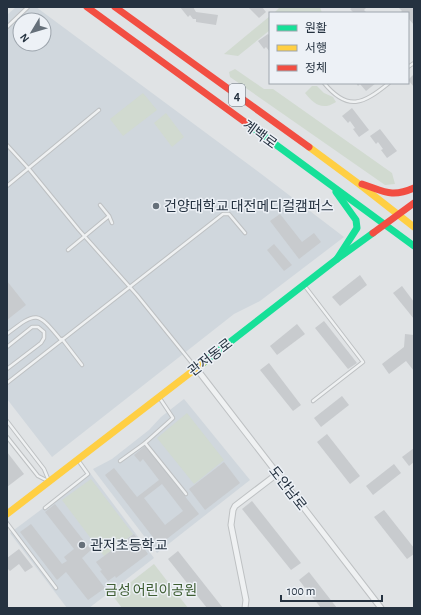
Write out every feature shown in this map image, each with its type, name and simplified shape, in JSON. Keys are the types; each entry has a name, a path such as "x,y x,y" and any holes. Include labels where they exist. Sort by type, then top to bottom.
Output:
{"main road":[{"name":"계백로","path":"87,7 414,246"},
{"name":"계백로","path":"115,7 359,184 414,227"},
{"path":"359,184 371,186 393,194 400,194 414,188"},
{"path":"333,188 356,220 357,228 338,258"},
{"name":"관저동로","path":"7,514 338,258 414,203"}],"street":[{"name":"도안남로","path":"196,368 380,608"},
{"path":"245,608 246,600 231,525 233,510 235,506 277,474"}],"lane":[{"path":"7,27 28,7"},
{"path":"325,84 337,96 353,101 370,98 388,84"},
{"path":"7,186 100,110"},
{"path":"7,145 129,286 196,368"},
{"path":"100,205 110,216 112,223"},
{"path":"7,382 223,214 229,214 245,233"},
{"path":"68,250 110,216"},
{"path":"304,285 363,362 313,401"},
{"path":"7,334 26,319 34,317 42,319 48,324 82,365"},
{"path":"7,347 32,327 38,327 44,332 44,338 41,343 7,369"},
{"path":"120,461 145,443 173,418 159,397"},
{"path":"7,421 44,468 49,482"},
{"path":"7,437 38,476 49,482"},
{"path":"145,443 186,494"},
{"path":"45,508 88,474 78,460"},
{"path":"7,523 56,588"}],"shaded area":[{"name":"건양대학교 대전메디컬캠퍼스","path":"16,7 36,7 43,12 12,12 12,52 52,52 52,19 344,237 260,301 234,314 52,457 7,399 7,15"},
{"path":"184,399 250,480 157,553 93,469 112,459 149,430 161,417"},
{"name":"관저초등학교","path":"90,473 154,558 89,608 67,608 10,533"}],"green space":[{"path":"280,7 320,7 322,12 275,12"},
{"path":"269,17 269,31 238,56 224,54"},
{"path":"235,69 264,89 273,89 392,173 395,184 385,185 230,77 229,72"},
{"path":"312,86 317,86 324,93 333,97 336,102 327,106 322,106 315,103 305,93"},
{"path":"143,93 157,110 123,136 110,119"},
{"path":"166,113 184,137 172,147 154,123"},
{"path":"187,413 224,460 194,484 157,438"},
{"path":"91,479 133,534 104,556 62,500"},
{"name":"금성 어린이공원","path":"154,564 188,608 122,608 113,596"}],"building":[{"path":"180,7 193,7 196,12 218,15 216,25 196,22 196,19 193,19 190,15 188,17"},
{"path":"248,7 262,7 266,12 259,18"},
{"path":"353,7 365,7 366,8 364,10 366,12 353,12 350,9"},
{"path":"398,7 412,7 414,10 414,25 409,19 409,12 401,12 402,11"},
{"path":"268,34 269,51 266,47 264,49 258,41"},
{"path":"414,74 414,87 409,81 409,79"},
{"path":"360,84 375,84 366,91"},
{"path":"352,108 369,130 359,137 353,129 355,128 350,121 348,123 342,116"},
{"path":"380,129 397,151 387,158 381,150 383,149 378,142 376,144 370,136"},
{"path":"280,214 302,242 314,233 321,242 299,259 270,221"},
{"path":"274,244 292,265 284,271 267,250"},
{"path":"360,275 367,285 340,306 332,297"},
{"path":"7,281 26,305 7,320"},
{"path":"402,286 414,302 414,319 393,293"},
{"path":"324,321 357,363 348,369 315,328"},
{"path":"297,324 305,334 277,355 270,346"},
{"path":"405,334 414,335 414,371 406,361 389,374 382,364 404,347"},
{"path":"269,363 301,405 293,411 260,370"},
{"path":"342,396 349,405 321,427 314,418"},
{"path":"327,434 360,476 350,484 317,442"},
{"path":"145,446 199,514 159,545 105,475 114,468 137,497 159,480 143,459 140,462 134,455","holes":["162,484 183,511 165,525 144,498"]},
{"path":"414,448 414,462 409,466 402,457"},
{"path":"7,452 24,474 7,487"},
{"path":"224,462 240,483 205,510 189,489"},
{"path":"394,464 401,473 373,495 366,486"},
{"path":"252,501 301,563 291,570 242,509"},
{"path":"55,504 91,550 82,558 105,588 88,600 66,572 57,580 20,532 31,524 62,564 67,561 64,557 74,549 45,512"},
{"path":"384,510 414,548 414,554 407,559 374,517"},
{"path":"134,534 148,554 116,578 115,576 108,581 100,571 102,570 96,562"},
{"path":"19,549 33,567 25,572 19,564 10,571 7,568 7,558"},
{"path":"178,551 223,608 207,608 168,559"},
{"path":"309,572 337,608 321,608 299,580"}],"traffic: fast":[{"path":"249,125 414,246"},
{"path":"336,192 356,220 357,228 337,259"},
{"path":"203,363 337,259 373,233"}],"traffic: slow":[{"path":"309,147 414,227"},
{"path":"7,514 203,363"}],"traffic: jam":[{"path":"87,7 249,125"},
{"path":"115,7 309,147"},
{"path":"362,184 393,193 399,193 414,188"},
{"path":"373,233 414,203"}],"place":[{"name":"건양대학교 대전메디컬캠퍼스","path":"156,206"},
{"name":"관저초등학교","path":"82,545"}]}
